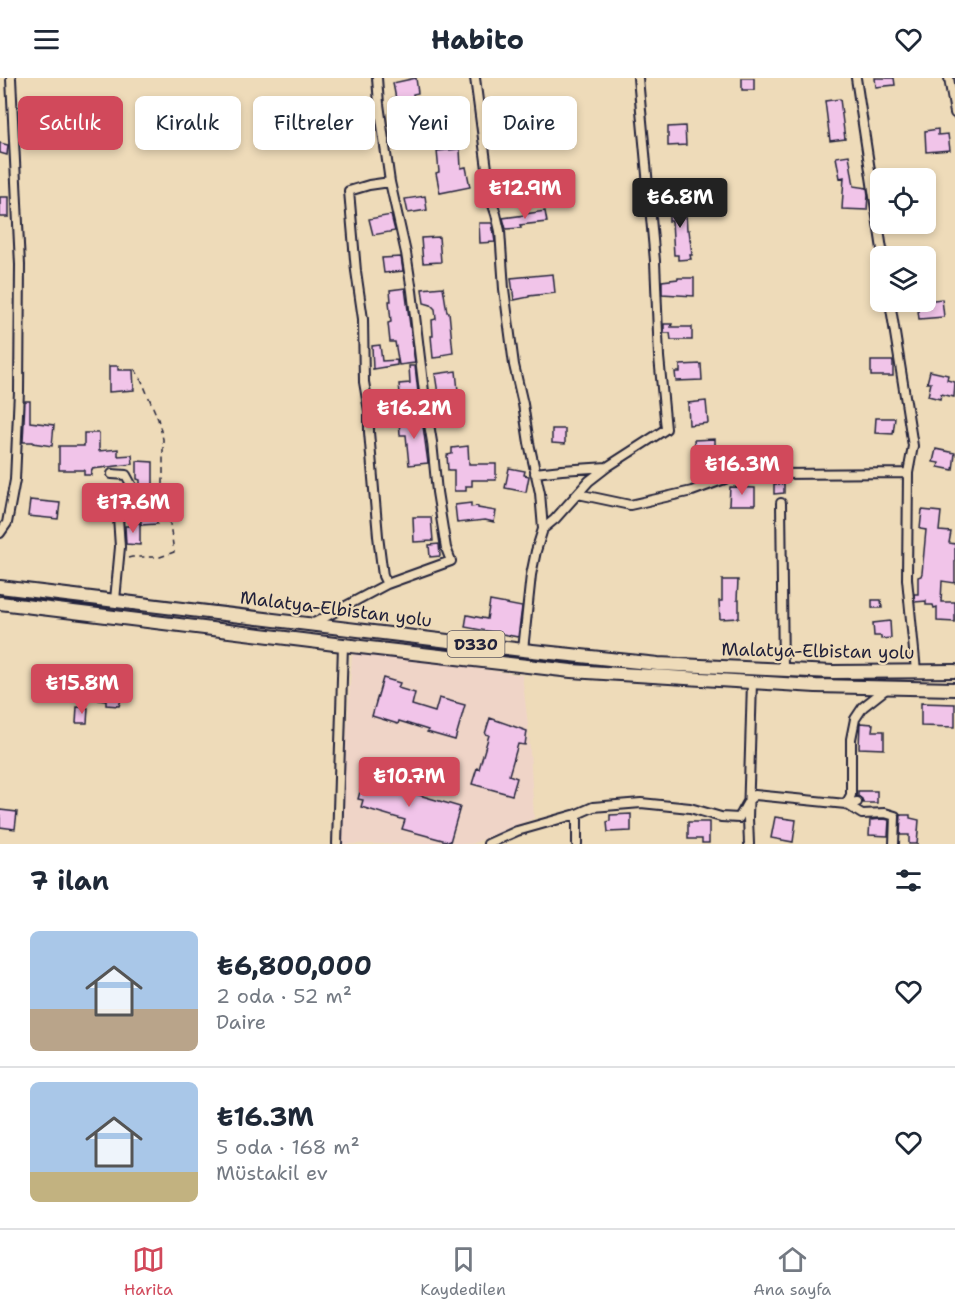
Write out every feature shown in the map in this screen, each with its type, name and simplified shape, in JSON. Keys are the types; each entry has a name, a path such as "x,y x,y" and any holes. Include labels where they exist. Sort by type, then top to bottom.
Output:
{"main road":[{"name":"Malatya-Elbistan yolu","path":"0,586 523,650 658,664 833,672 955,670"},
{"name":"Malatya-Elbistan yolu","path":"0,603 571,671 816,686 955,689"}],"street":[{"path":"0,533 7,524 15,480 19,391 20,265 11,78"},
{"path":"312,624 387,584 451,561 446,548 436,492 432,442 406,253 390,182 377,78"},
{"path":"475,78 491,199 500,231 504,288 514,365 540,493 543,529 531,575 523,650"},
{"path":"543,529 589,481 666,429 659,357 655,261 638,78"},
{"path":"856,78 882,246"},
{"path":"949,78 955,113"},
{"path":"387,584 383,576 378,536 369,411 364,382 363,319 349,191 390,182"},
{"path":"892,312 913,446 908,473 907,579 916,672"},
{"path":"535,473 607,467"},
{"path":"578,494 630,505 692,491 733,476 908,473"},
{"path":"112,474 126,475 132,486 134,504 118,517 120,547 115,600"},
{"path":"781,503 783,670"},
{"path":"337,844 343,645"},
{"path":"749,844 752,682"},
{"path":"846,804 851,795 851,739 855,719 863,707 887,688"},
{"path":"488,844 517,831 577,814 592,807 641,803 690,808 721,817 739,818 749,800 755,795 846,804 857,802"},
{"path":"846,804 862,814 885,813 895,816 894,844"},
{"path":"577,814 577,844"}],"path":[{"path":"119,561 132,557 160,557 174,552 163,492 163,439 158,419 134,368"}],"shaded area":[{"path":"360,651 522,675 529,733 534,818 472,844 343,844 343,789 352,656"}],"building":[{"path":"416,78 418,93 413,94 413,96 395,96 393,83"},
{"path":"742,78 754,78 754,90 742,90"},
{"path":"875,78 894,78 895,85 876,87"},
{"path":"840,99 845,139 830,141 825,101"},
{"path":"685,126 686,145 668,146 668,127"},
{"path":"938,129 938,135 948,134 950,150 926,152 925,131"},
{"path":"0,143 8,145 7,155 0,153"},
{"path":"460,150 461,168 466,167 470,187 440,193 436,173 439,172 437,151"},
{"path":"849,155 854,186 867,188 867,210 842,209 844,177 840,178 836,157"},
{"path":"425,196 427,210 408,213 405,199"},
{"path":"0,197 9,197 9,217 0,217"},
{"path":"685,199 687,230 689,230 692,255 690,255 691,259 678,260 678,255 674,255 672,221 669,221 669,200"},
{"path":"545,211 547,222 506,229 503,218"},
{"path":"391,215 395,231 373,235 369,219"},
{"path":"479,223 492,223 495,242 480,243"},
{"path":"439,237 441,262 423,263 421,238"},
{"path":"401,257 403,271 384,273 382,258"},
{"path":"553,274 555,293 514,300 511,278"},
{"path":"694,278 694,296 662,294 662,281"},
{"path":"443,287 447,312 449,312 453,353 433,358 431,336 433,336 432,320 436,319 435,309 424,303 422,289"},
{"path":"405,288 415,363 399,365 395,342 390,342 389,301 391,301 390,290"},
{"path":"942,299 944,317 919,319 918,312 936,312 936,300"},
{"path":"664,324 672,324 671,327 692,327 692,340 671,340 670,333 664,333"},
{"path":"380,345 382,361 397,360 397,365 373,369 372,346"},
{"path":"871,361 893,361 893,376 871,376"},
{"path":"701,364 702,380 676,381 675,372 680,372 680,365"},
{"path":"109,366 118,366 118,370 133,370 134,390 109,392"},
{"path":"409,366 415,366 419,401 401,403 399,384 410,383"},
{"path":"456,371 458,391 438,394 435,374"},
{"path":"930,371 948,375 947,380 955,382 954,397 941,394 940,399 928,396 931,383 927,383"},
{"path":"25,401 30,401 30,422 54,425 52,446 23,442"},
{"path":"706,401 708,423 689,425 688,403"},
{"path":"876,418 895,418 893,434 875,433"},
{"path":"399,419 422,419 428,463 409,465 406,435 400,435"},
{"path":"552,429 565,429 565,444 552,443"},
{"path":"84,433 99,433 99,451 118,449 118,456 132,455 133,464 92,469 91,475 84,475 84,470 59,470 59,446 84,446"},
{"path":"715,439 715,448 695,449 694,440"},
{"path":"468,446 469,464 496,464 496,480 472,480 472,486 466,486 466,491 454,491 454,470 448,470 447,455 452,454 452,448"},
{"path":"936,449 955,453 953,470 938,467 939,463 933,462"},
{"path":"137,461 153,462 153,493 140,493"},
{"path":"509,468 525,471 524,475 529,476 526,492 505,488"},
{"path":"774,484 784,484 784,493 774,494"},
{"path":"730,487 755,488 755,505 729,505"},
{"path":"106,488 125,489 124,505 121,507 105,505"},
{"path":"30,500 60,503 58,519 28,516"},
{"path":"471,503 471,507 478,506 478,508 496,511 494,522 485,520 457,523 455,505"},
{"path":"922,510 941,512 939,531 951,532 949,543 955,544 955,583 942,581 941,602 955,602 955,622 937,621 937,607 926,605 926,601 915,602 914,594 918,594 918,577 922,573 926,530 920,529"},
{"path":"141,511 157,512 157,524 141,525"},
{"path":"413,517 431,517 433,541 414,542"},
{"path":"129,523 140,523 140,545 126,544 125,526 129,526"},
{"path":"439,544 440,556 430,557 429,545"},
{"path":"722,580 738,580 739,618 720,619 719,601 722,601"},
{"path":"872,600 881,600 882,608 872,608"},
{"path":"490,601 522,607 518,637 465,627 467,615 487,619"},
{"path":"890,621 891,638 881,639 881,636 874,636 873,623"},
{"path":"102,674 130,677 128,701 121,700 119,706 106,705 106,701 99,700"},
{"path":"383,678 400,683 398,688 415,693 412,705 435,712 439,698 465,705 455,740 399,721 398,724 372,716"},
{"path":"921,703 955,704 955,727 921,726"},
{"path":"77,707 88,708 87,723 76,723"},
{"path":"490,718 527,731 525,745 518,744 509,775 517,778 512,795 472,784 489,735 485,734"},
{"path":"860,723 873,724 872,731 884,731 884,749 859,748"},
{"path":"365,774 392,780 391,783 403,786 402,790 460,807 450,842 402,829 405,820 361,807 363,800 358,799"},
{"path":"858,791 877,791 877,803 863,803 858,796"},
{"path":"0,810 17,812 15,829 0,827"},
{"path":"631,814 631,831 608,832 607,822 610,821 610,815"},
{"path":"901,815 910,815 910,818 919,820 917,844 909,844 909,835 900,835"},
{"path":"775,817 796,820 793,842 771,838"},
{"path":"870,820 889,820 888,836 869,835"},
{"path":"688,822 709,822 709,843 702,843 702,839 688,839"}]}
